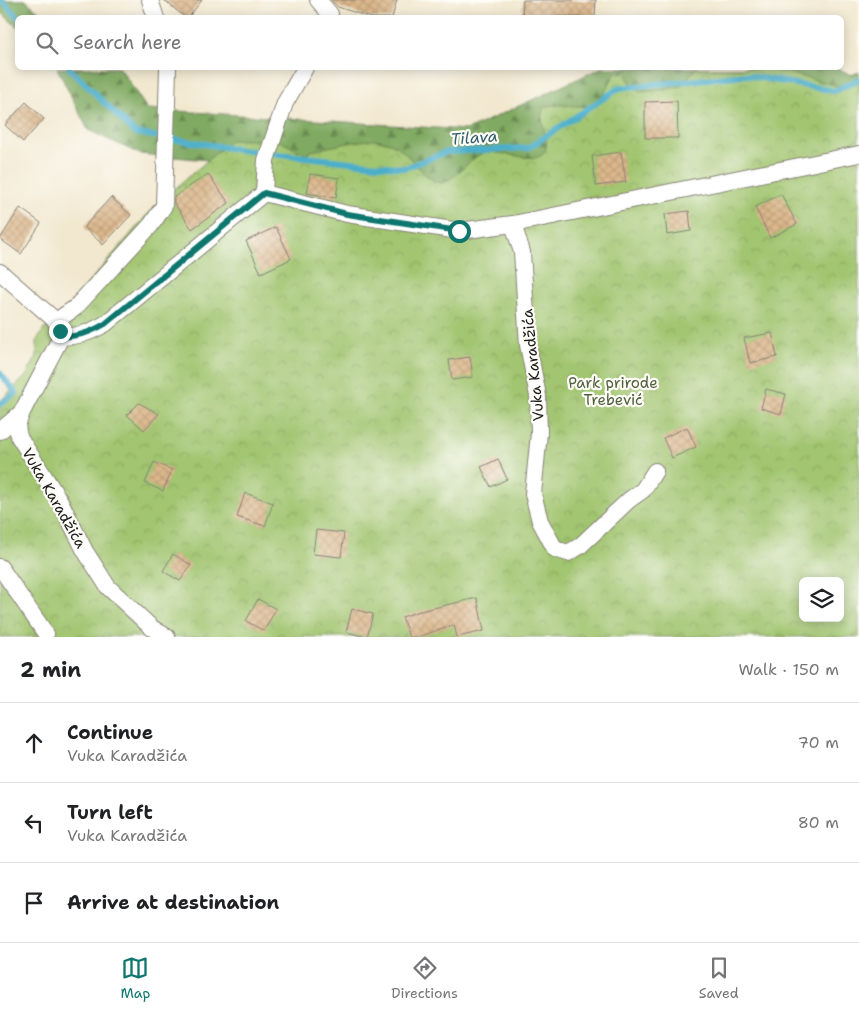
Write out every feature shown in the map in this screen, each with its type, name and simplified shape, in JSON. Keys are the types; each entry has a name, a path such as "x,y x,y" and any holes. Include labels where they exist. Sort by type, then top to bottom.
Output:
{"street":[{"path":"150,0 155,15"},
{"path":"318,0 330,15"},
{"path":"56,321 75,308 151,225 164,206 168,70"},
{"path":"0,272 56,321 61,337 89,333 105,324 264,193 266,160 285,103 304,70"},
{"path":"264,193 347,214 459,231 513,224 859,154"},
{"name":"Vuka Karadžića","path":"513,224 522,252 528,345 538,396 539,433 533,494 540,522 555,549 568,553 580,546 629,500 643,490 655,471"},
{"name":"Vuka Karadžića","path":"61,337 22,412 17,426 18,437 60,501 85,551 108,587 152,628 167,637"},
{"path":"0,431 22,412"},
{"path":"0,567 46,634"}],"green space":[{"path":"0,0 25,0 44,15 15,15 15,25 0,11"},
{"path":"58,70 121,70 147,109 467,130 597,70 841,70 851,75 859,72 859,92 526,194 388,176 140,154 88,130"},
{"name":"Park prirode Trebević","path":"694,70 778,70 845,88 859,82 859,637 0,637 0,401 26,376 37,356 37,340 44,329 58,318 155,206 231,140 278,140 307,155 310,151 365,140 380,140 396,146 423,173 440,183 450,179 483,153 539,157 543,154 546,144 542,118 545,106 594,107 615,74 624,72 632,85 640,92 665,90 681,86"}],"building":[{"path":"164,0 202,0 190,15 182,15"},
{"path":"331,0 397,0 393,15 363,15 338,7"},
{"path":"523,0 596,0 595,15 522,15"},
{"path":"677,101 678,138 645,138 645,102"},
{"path":"26,102 44,119 23,142 5,125"},
{"path":"621,152 626,182 596,186 592,156"},
{"path":"208,174 229,203 192,229 174,203 174,197"},
{"path":"310,174 339,178 336,198 307,193"},
{"path":"781,194 797,224 770,238 755,207"},
{"path":"111,197 131,215 103,245 84,227"},
{"path":"20,208 41,223 21,254 0,239"},
{"path":"689,211 691,231 667,235 665,214"},
{"path":"276,227 291,259 261,273 246,241"},
{"path":"772,333 777,357 750,363 744,338"},
{"path":"470,357 473,377 452,380 449,360"},
{"path":"766,389 786,394 781,414 761,408"},
{"path":"139,403 159,414 144,430 127,415"},
{"path":"687,427 696,447 672,458 663,438"},
{"path":"498,459 507,479 491,487 481,467"},
{"path":"154,462 172,470 163,491 145,483"},
{"path":"245,493 273,503 265,526 237,517"},
{"path":"316,530 344,533 341,557 313,554"},
{"path":"173,554 191,565 180,581 163,571"},
{"path":"477,598 484,631 457,637 454,625 417,637 409,637 402,617"},
{"path":"258,599 276,609 264,631 246,621"},
{"path":"352,609 373,614 367,637 346,632"}],"waterway":[{"name":"Tilava","path":"1,0 16,15"},
{"name":"Tilava","path":"71,70 135,133 242,150 405,168 446,152 528,148 619,88 746,75 835,91 859,79"},
{"path":"0,373 16,393 0,404"}],"route":[{"path":"60,331 61,337 78,336 89,333 105,324 264,193 347,214 459,231"}]}
